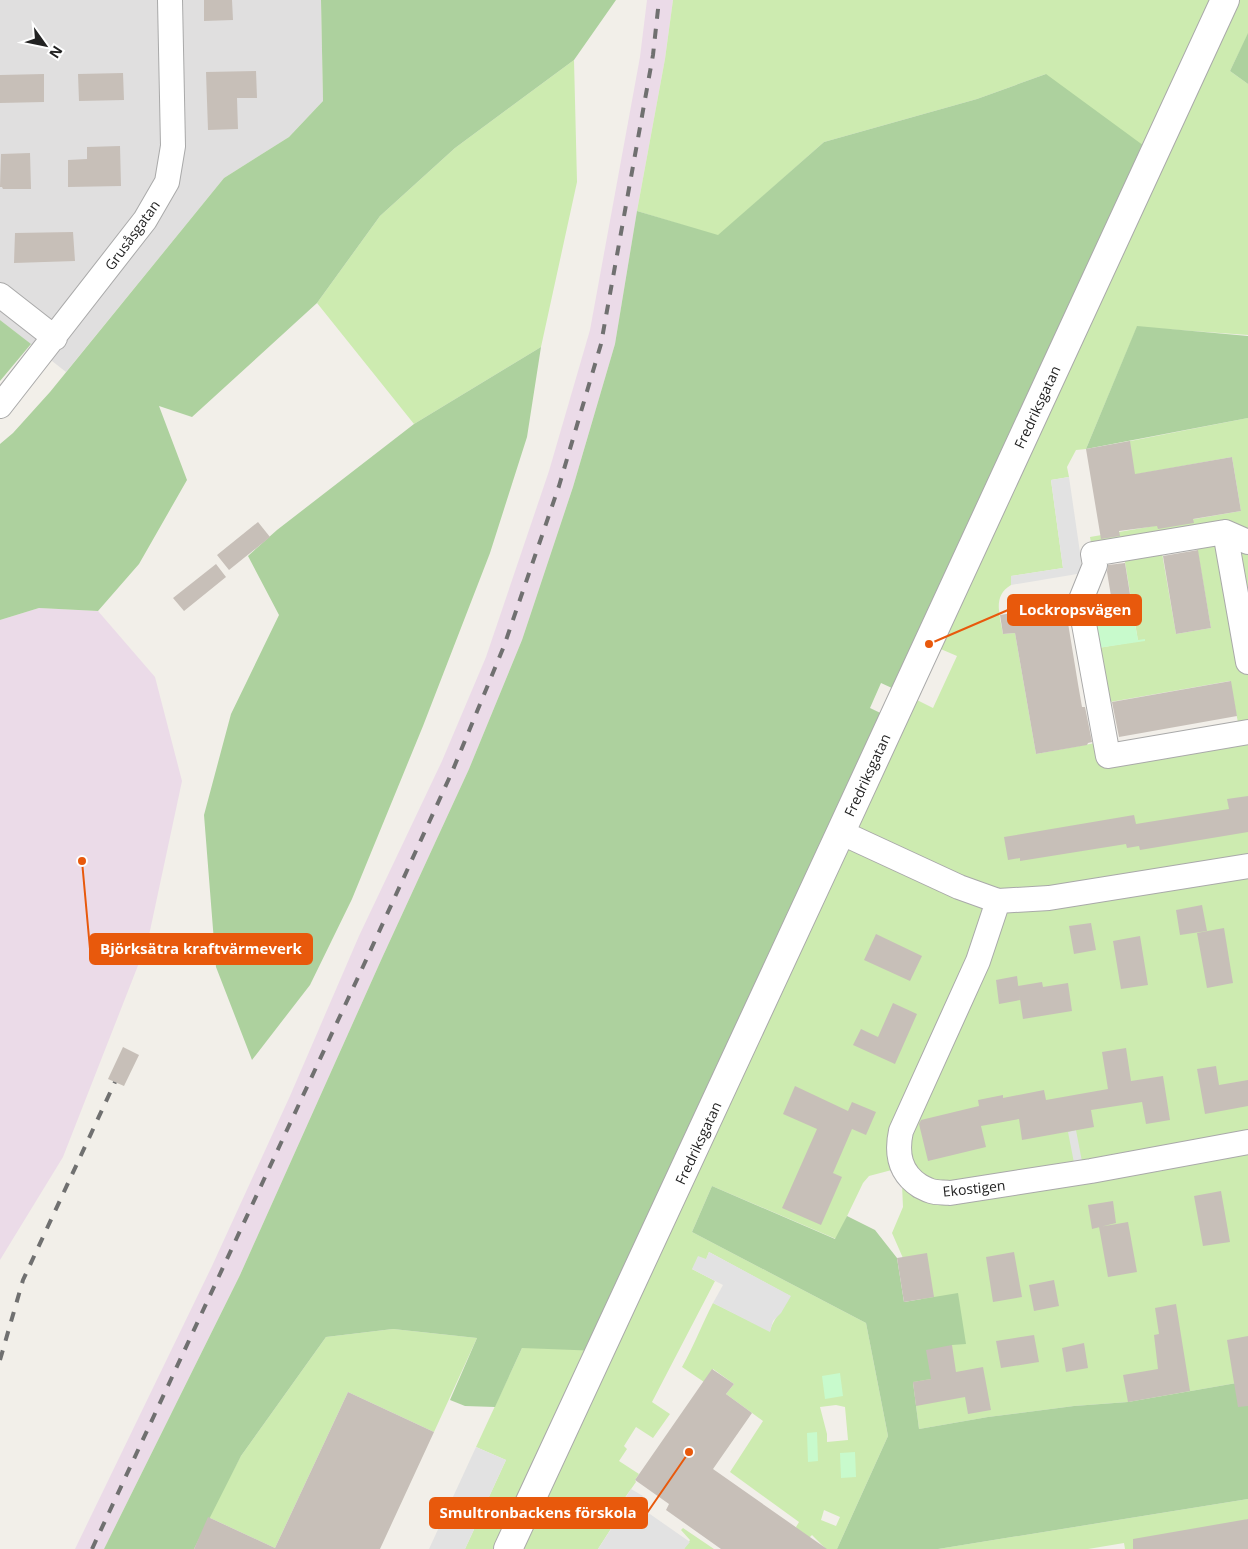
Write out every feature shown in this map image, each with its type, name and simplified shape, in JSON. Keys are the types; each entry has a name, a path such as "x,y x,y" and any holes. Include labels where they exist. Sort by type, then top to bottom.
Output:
{"street":[{"name":"Grusåsgatan","path":"0,406 55,338 145,220 166,182 173,146 170,0"},
{"name":"Fredriksgatan","path":"508,1549 741,1050 1225,0"},
{"path":"0,295 55,338"},
{"path":"1248,542 1225,532 1093,554 1095,565 1080,602 1108,756 1248,732"},
{"path":"1225,532 1248,662"},
{"path":"840,832 958,888 998,901 1042,899 1248,866"},
{"name":"Ekostigen","path":"998,901 978,961 901,1131 898,1146 899,1158 905,1172 913,1181 929,1191 950,1193 1091,1171 1248,1142"}],"shaded area":[{"path":"0,0 321,0 323,101 289,137 224,178 66,372 0,320"},
{"path":"647,0 673,0 665,59 615,344 573,487 522,640 469,769 240,1275 104,1549 75,1549 212,1266 290,1096 359,936 442,761 486,657 549,471 590,330 640,57"},
{"path":"1069,477 1083,573 1011,585 1011,576 1063,568 1051,480"},
{"path":"39,608 98,611 155,677 182,781 148,940 63,1157 0,1260 0,620"},
{"path":"1076,1130 1084,1172 1076,1173 1068,1132"},
{"path":"709,1252 791,1296 781,1313 773,1321 770,1332 713,1303 723,1285 692,1269 698,1256 706,1259"},
{"path":"476,1447 506,1460 465,1549 429,1549"},
{"path":"631,1489 643,1496 637,1505 690,1542 684,1549 598,1549 628,1503 624,1500"}],"green space":[{"path":"321,0 616,0 574,60 455,148 380,216 317,303 192,417 159,406 187,480 139,564 98,611 39,608 0,620 0,444 13,433 50,392 224,178 289,137 323,101"},
{"path":"673,0 1248,0 1248,34 1230,71 1248,84 1248,335 1137,327 1086,449 1076,450 1067,467 1069,477 1051,480 1063,568 1011,576 1011,585 1001,595 999,601 999,613 1003,634 1015,633 1036,754 1106,741 1098,648 1145,640 1138,641 1123,550 1093,554 1090,537 1241,511 1232,457 1110,479 1105,446 1248,418 1248,1381 1128,1402 1074,1406 988,1417 919,1429 913,1382 926,1350 942,1347 892,1233 903,1207 903,1167 869,1176 863,1183 836,1239 712,1186 692,1232 866,1323 888,1436 837,1549 826,1549 812,1535 804,1543 796,1527 799,1522 730,1472 763,1421 726,1394 734,1384 713,1369 704,1382 682,1367 713,1303 770,1331 790,1296 709,1252 706,1260 692,1269 715,1281 652,1402 670,1414 653,1438 636,1427 624,1446 627,1449 619,1461 639,1474 635,1480 636,1482 624,1499 628,1502 598,1549 465,1549 506,1460 476,1447 522,1348 905,694 933,708 957,656 929,644 1046,74 977,99 824,142 718,236 637,211 665,59","holes":["1197,547 1211,628 1176,634 1162,553","1230,681 1240,733 1118,754 1110,702","836,1405 845,1407 848,1440 827,1442 827,1434 820,1407","824,1510 840,1517 836,1526 821,1520"]},
{"path":"1248,33 1248,84 1230,71"},
{"path":"574,60 577,182 541,347 414,424 317,303 380,216 455,148"},
{"path":"1046,74 1155,154 905,694 881,683 870,708 893,719 600,1351 522,1348 495,1407 465,1406 450,1400 477,1338 393,1329 326,1337 241,1456 194,1549 104,1549 240,1275 469,769 522,640 573,487 615,344 637,211 718,235 824,142 977,99"},
{"path":"0,320 31,344 0,381"},
{"path":"1137,326 1248,336 1248,418 1086,449"},
{"path":"541,347 527,437 490,553 423,726 352,899 310,985 252,1060 216,967 204,815 231,714 279,615 248,556 277,530 414,424"},
{"path":"1133,613 1138,640 1145,639 1145,641 1098,648 1092,620"},
{"path":"712,1186 835,1239 847,1216 875,1230 897,1258 904,1302 958,1293 966,1344 952,1345 931,1379 913,1382 919,1429 988,1417 1074,1406 1128,1402 1248,1381 1248,1499 938,1549 837,1549 888,1436 866,1323 692,1232"},
{"path":"393,1329 477,1338 434,1432 348,1392 275,1548 208,1517 241,1456 326,1337"},
{"path":"840,1373 843,1396 825,1399 822,1376"},
{"path":"817,1432 818,1461 808,1462 807,1433"},
{"path":"855,1452 856,1477 841,1478 840,1453"},
{"path":"1248,1499 1248,1519 1162,1549 1125,1549 1124,1543 1088,1549 938,1549"},
{"path":"683,1528 714,1549 684,1549 690,1540 681,1530"}],"building":[{"path":"204,0 232,0 233,20 204,21"},
{"path":"256,71 257,98 237,98 238,129 208,130 206,72"},
{"path":"123,73 124,100 79,101 78,74"},
{"path":"44,74 44,102 0,103 0,75"},
{"path":"120,146 121,186 68,187 68,160 87,159 87,147"},
{"path":"30,153 31,189 3,189 0,187 1,154"},
{"path":"73,232 75,261 14,263 15,233"},
{"path":"1130,441 1135,474 1232,457 1241,511 1193,519 1194,523 1158,529 1157,526 1119,531 1120,536 1101,539 1086,449"},
{"path":"258,522 270,537 229,570 217,555"},
{"path":"1198,550 1211,628 1176,634 1163,556"},
{"path":"1125,563 1133,613 1097,619 1094,603 1096,599 1111,596 1107,572 1108,565"},
{"path":"216,564 226,577 184,611 173,598"},
{"path":"1066,604 1082,707 1085,707 1092,742 1087,745 1036,754 1015,633 1003,634 1000,615"},
{"path":"1231,681 1237,716 1119,737 1112,702"},
{"path":"1248,796 1248,832 1140,850 1139,846 1127,848 1126,844 1020,861 1020,858 1008,860 1004,837 1134,815 1136,824 1229,809 1227,799"},
{"path":"1202,905 1207,931 1180,935 1176,910"},
{"path":"1091,923 1096,950 1074,954 1069,926"},
{"path":"1224,928 1233,983 1207,988 1197,933"},
{"path":"876,934 922,956 910,981 864,960"},
{"path":"1140,936 1148,985 1121,989 1113,941"},
{"path":"1017,976 1020,1000 999,1004 996,980"},
{"path":"1042,982 1043,987 1068,983 1072,1011 1023,1019 1018,986"},
{"path":"893,1003 917,1014 895,1064 853,1045 861,1029 878,1037"},
{"path":"123,1047 139,1055 124,1086 108,1079"},
{"path":"1126,1048 1131,1081 1163,1076 1170,1120 1146,1124 1142,1102 1091,1110 1094,1127 1022,1140 1019,1119 981,1126 986,1147 928,1161 919,1124 921,1120 979,1106 978,1100 1003,1095 1003,1098 1044,1090 1046,1100 1108,1089 1102,1052"},
{"path":"1216,1066 1219,1085 1248,1080 1248,1106 1205,1114 1197,1069"},
{"path":"795,1086 848,1111 852,1102 876,1112 866,1135 852,1129 833,1173 842,1177 821,1225 782,1208 817,1129 783,1114"},
{"path":"1221,1191 1230,1242 1203,1246 1194,1196"},
{"path":"1113,1201 1116,1223 1092,1229 1088,1205"},
{"path":"1128,1222 1137,1272 1108,1277 1099,1227"},
{"path":"1014,1252 1022,1297 993,1302 986,1257"},
{"path":"927,1253 934,1297 904,1302 897,1258"},
{"path":"1054,1280 1059,1306 1034,1311 1029,1285"},
{"path":"1176,1304 1190,1391 1128,1402 1123,1375 1158,1369 1154,1335 1159,1334 1155,1308"},
{"path":"1034,1335 1039,1362 1001,1368 996,1341"},
{"path":"1248,1336 1248,1406 1238,1407 1227,1340"},
{"path":"1084,1343 1088,1368 1066,1372 1062,1348"},
{"path":"952,1345 956,1372 983,1367 991,1410 968,1414 965,1397 916,1406 913,1382 931,1379 926,1350"},
{"path":"712,1369 734,1384 726,1394 752,1413 713,1469 827,1549 721,1549 666,1510 669,1504 635,1480"},
{"path":"348,1392 434,1432 380,1549 194,1549 208,1517 275,1548"},
{"path":"1248,1519 1248,1549 1133,1549 1133,1539"}],"railway":[{"path":"92,1549 452,772 504,646 559,486 601,344 653,55 659,0"},
{"path":"0,1360 23,1280 115,1082"}],"place":[{"name":"Lockropsvägen","path":"929,644"},
{"name":"Björksätra kraftvärmeverk","path":"82,861"},
{"name":"Smultronbackens förskola","path":"689,1452"}]}
